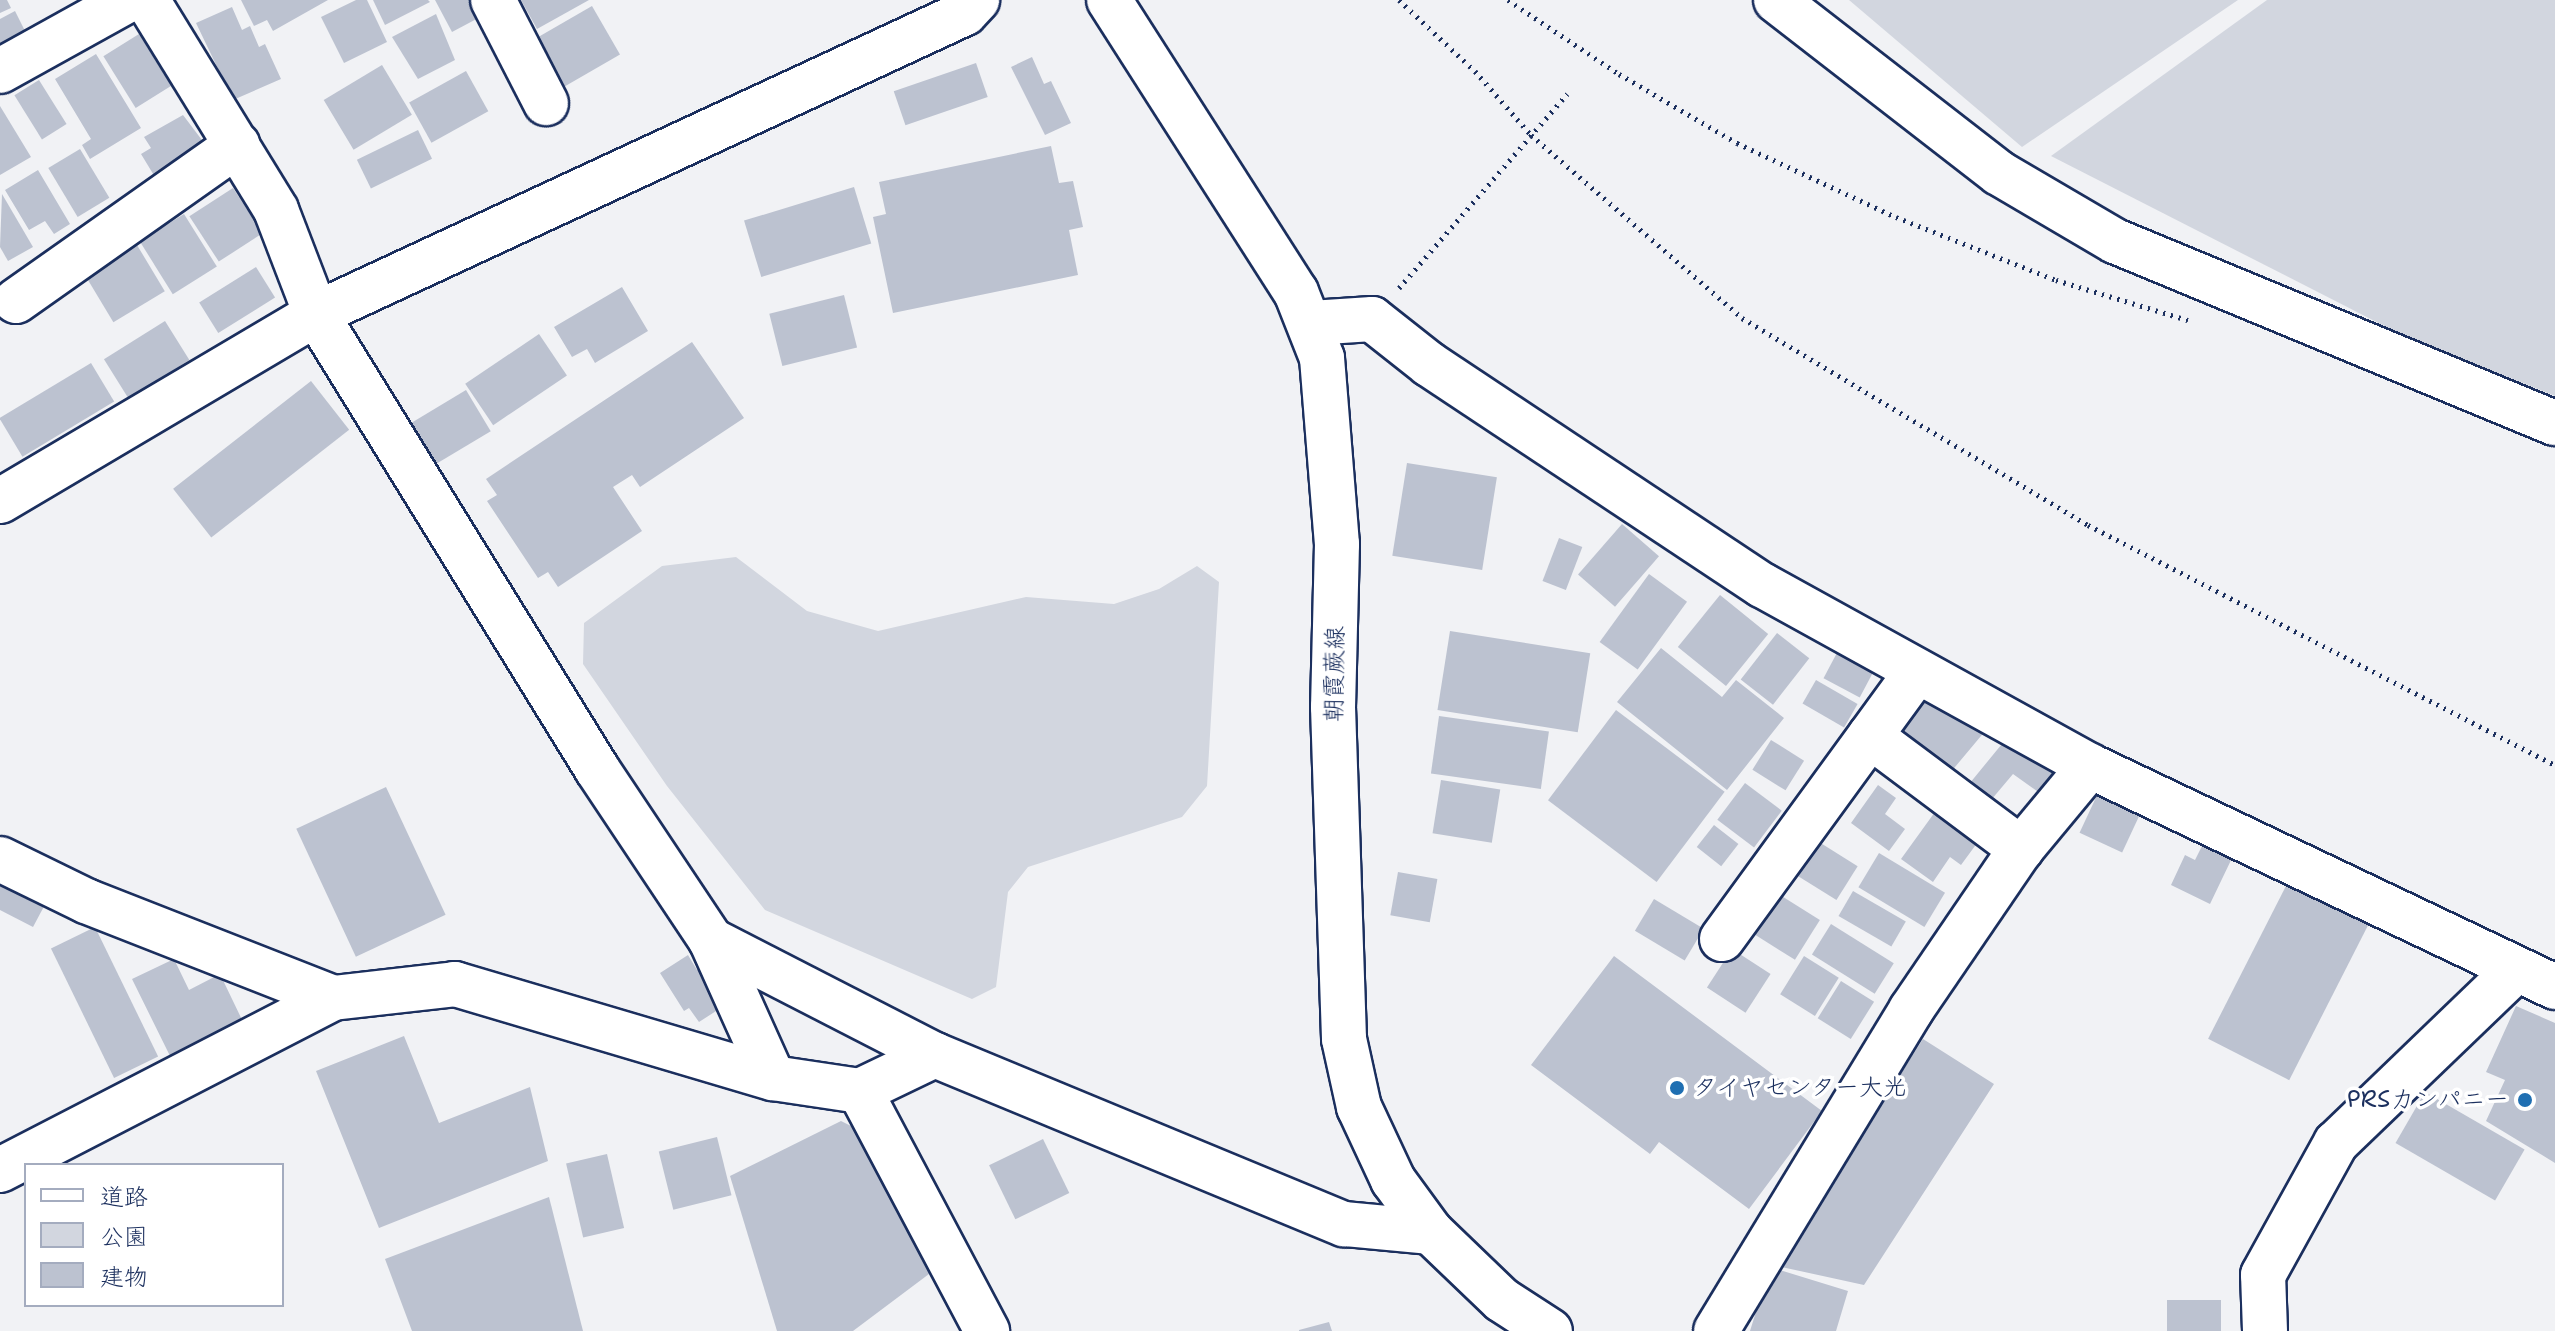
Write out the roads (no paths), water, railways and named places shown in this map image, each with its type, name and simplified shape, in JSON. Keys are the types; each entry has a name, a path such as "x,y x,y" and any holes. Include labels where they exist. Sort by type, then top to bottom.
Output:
{"street":[{"path":"0,71 128,0"},
{"path":"147,0 276,210 316,314 597,769 711,940 773,1078"},
{"path":"493,0 546,103"},
{"path":"0,501 316,314 965,13 977,0"},
{"name":"朝霞蕨線","path":"1109,0 1311,323 1322,358 1335,485 1333,707 1344,1039 1372,1140 1431,1232 1502,1300 1550,1331"},
{"path":"1776,0 1999,173 2115,241 2555,423"},
{"path":"16,301 237,145"},
{"path":"1311,323 1372,319 1429,364 1762,585 2090,766 2515,971 2555,987"},
{"path":"1722,939 1917,672"},
{"path":"1870,736 2021,849"},
{"path":"1716,1331 1911,1010 2021,849 2090,766"},
{"path":"0,859 86,901 333,998"},
{"path":"711,940 935,1055 1344,1224 1431,1232"},
{"path":"2265,1331 2263,1275 2336,1143 2515,971"},
{"path":"0,1170 333,998 455,984 773,1078 860,1091 935,1055"},
{"path":"860,1091 987,1331"}],"place":[{"name":"タイヤセンター大光","path":"1677,1088"},
{"name":"PRSカンパニー","path":"2525,1100"}]}
